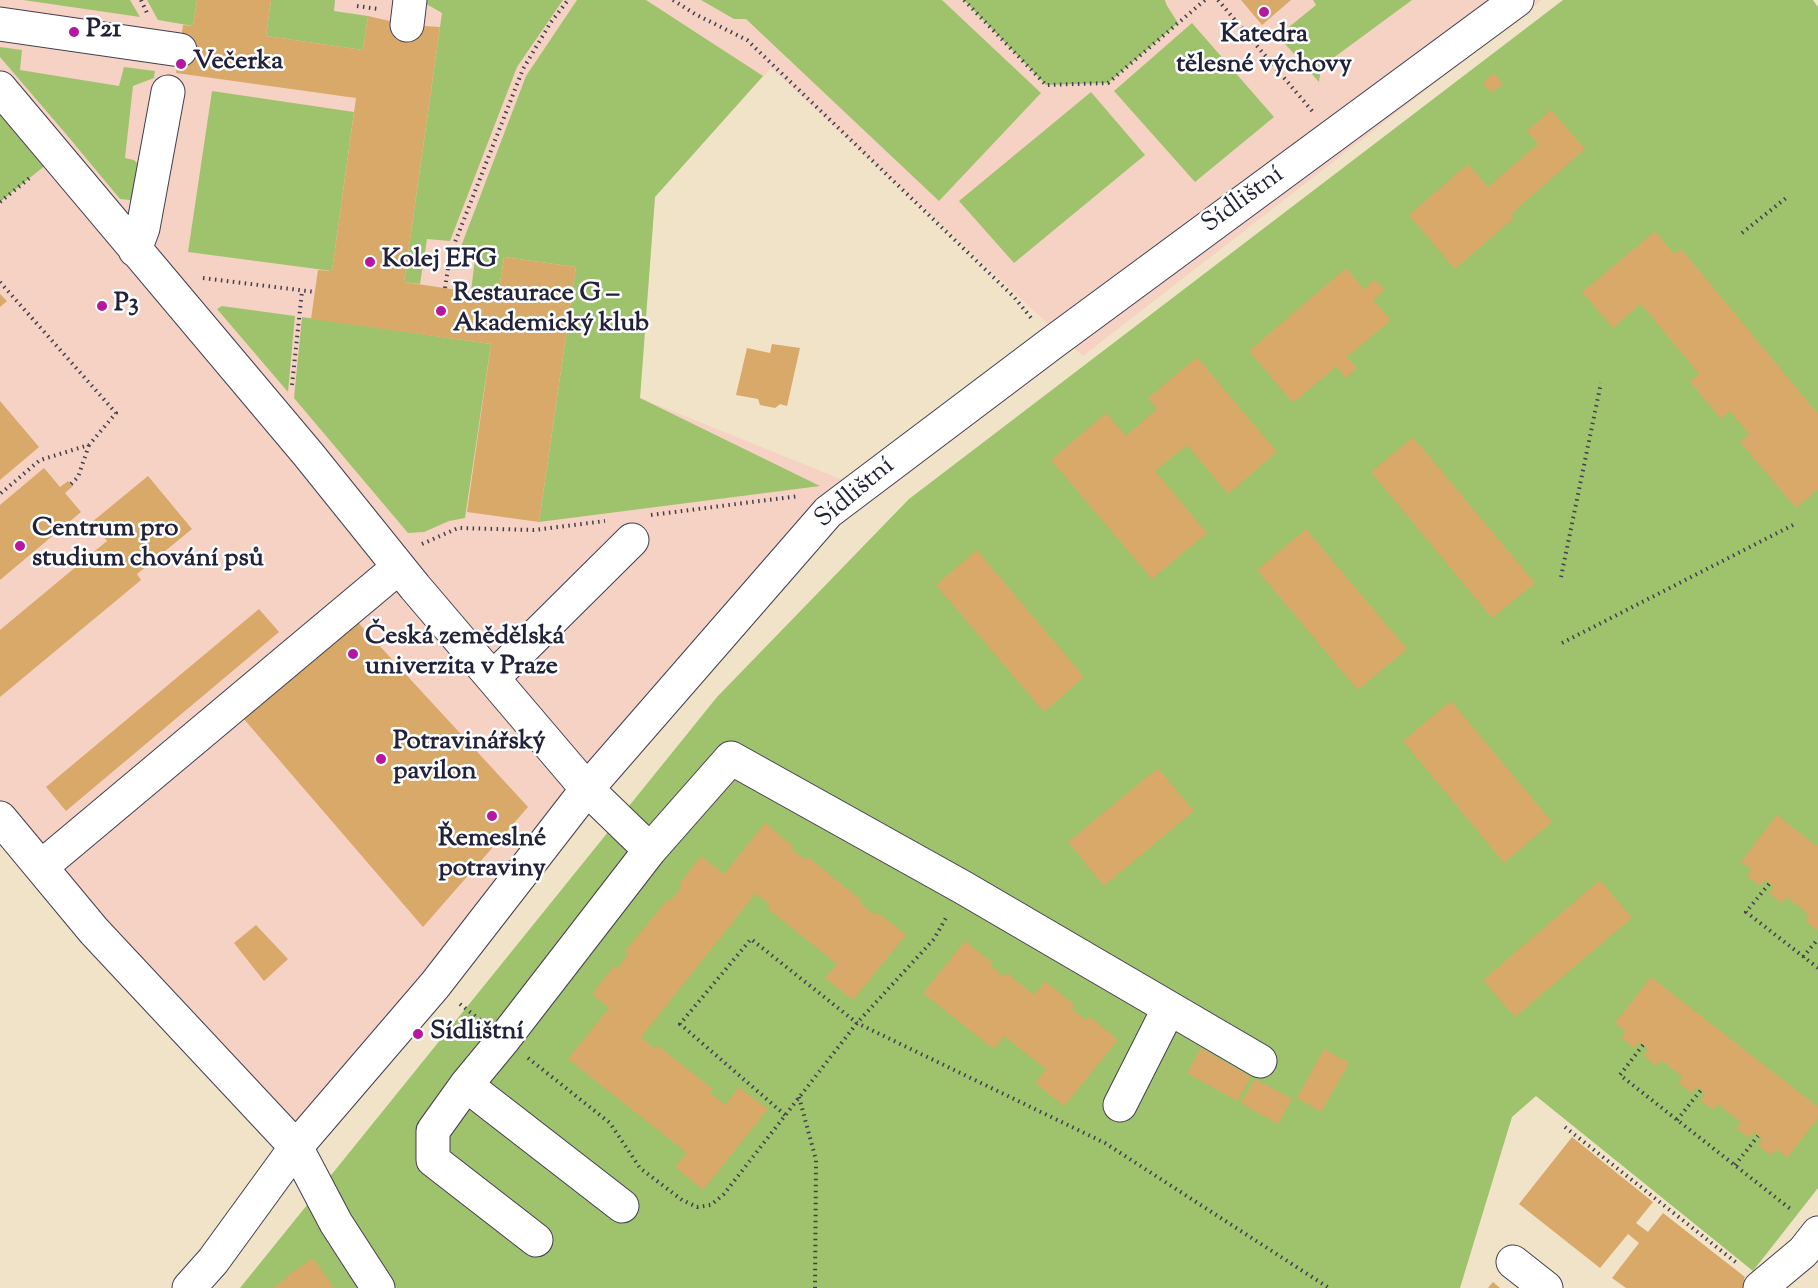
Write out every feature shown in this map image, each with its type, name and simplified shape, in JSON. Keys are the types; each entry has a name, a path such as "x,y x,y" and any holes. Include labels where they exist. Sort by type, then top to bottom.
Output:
{"street":[{"name":"Sídlištní","path":"189,1288 213,1261 296,1147 435,985 587,789 828,512 1052,343 1517,0"},
{"path":"0,24 180,50"},
{"path":"0,88 308,454 410,556 493,678 587,789 650,850"},
{"path":"145,261 143,228 168,92"},
{"path":"493,678 629,525"},
{"path":"41,867 410,556"},
{"path":"536,1240 433,1160 433,1131 466,1085 650,850 731,758 964,888 1260,1061"},
{"path":"0,818 94,931 296,1147 336,1223 378,1288"},
{"path":"1120,1105 1169,1008"},
{"path":"466,1085 622,1206"},
{"path":"1762,1286 1806,1233"},
{"path":"1513,1262 1546,1288"}],"path":[{"path":"445,288 450,255 523,69 550,22 568,0"},
{"path":"673,0 695,14 747,40 1014,297 1052,343"},
{"path":"964,0 1046,85 1107,83 1205,0"},
{"path":"1218,0 1333,135"},
{"path":"0,202 57,155"},
{"path":"1742,233 1786,198"},
{"path":"145,261 315,292"},
{"path":"0,282 116,413 89,444 78,477 71,484"},
{"path":"292,390 302,291"},
{"path":"1561,578 1601,383"},
{"path":"0,494 40,460 89,444"},
{"path":"410,556 458,528 534,531 629,525 816,494 828,512"},
{"path":"1562,643 1793,525"},
{"path":"1769,884 1746,912 1818,968"},
{"path":"435,985 610,1123 640,1168 682,1200 697,1207 711,1205 724,1194 857,1023 934,939 964,888"},
{"path":"785,1115 680,1024 751,939 857,1023 1105,1143 1329,1288"},
{"path":"1803,957 1818,939"},
{"path":"1643,1046 1620,1075 1735,1165 1806,1233"},
{"path":"1677,1120 1701,1090"},
{"path":"799,1097 816,1160 815,1288"},
{"path":"1565,1127 1762,1286"},
{"path":"1735,1165 1758,1136"}],"shaded area":[{"name":"Česká zemědělská univerzita v Praze","path":"0,0 1542,0 1083,356 771,68 655,197 640,398 863,488 296,1147 0,802"}],"green space":[{"path":"23,0 130,0 140,17"},
{"path":"147,0 197,0 193,26 158,20"},
{"path":"271,0 335,0 334,11 368,16 363,50 266,36"},
{"path":"423,0 563,0 517,67 450,241 427,239 420,284 404,282 442,13"},
{"path":"577,0 646,0 763,76 655,197 640,398 820,486 539,522 576,267 504,257 498,296 471,291 475,259 457,257 526,76"},
{"path":"701,0 942,0 1041,93 939,201 746,19 734,19"},
{"path":"964,0 1165,0 1178,23 1108,83 1046,85"},
{"path":"1313,0 1412,0 1321,67 1319,82 1278,36 1316,5"},
{"path":"1563,0 1813,0 1818,7 1818,1188 1753,1271 1536,1096 1512,1117 1460,1288 240,1288 717,697 909,499"},
{"path":"1192,23 1274,117 1195,182 1114,91"},
{"path":"0,47 22,50 20,70 119,86 124,67 155,71 154,78 133,86 125,158 134,160 140,166 140,192 130,200 120,199 0,57"},
{"path":"212,91 354,112 332,271 188,252"},
{"path":"1091,92 1145,155 1014,263 959,201"},
{"path":"0,112 47,164 0,202"},
{"path":"222,306 295,316 288,392 217,309"},
{"path":"302,317 491,344 465,518 449,521 424,532 408,533 294,398"}],"building":[{"name":"Kolej EFG","path":"197,0 271,0 266,36 363,50 368,16 407,25 440,27 404,282 498,296 504,257 576,267 539,522 467,512 491,344 311,319 318,270 332,271 356,98 176,73 183,25 193,26"},
{"name":"Katedra tělesné výchovy","path":"1241,0 1291,0 1262,25"},
{"path":"1494,73 1503,84 1491,93 1483,83"},
{"path":"1551,110 1585,149 1511,214 1514,218 1455,269 1409,215 1468,164 1488,187 1538,144 1527,131"},
{"path":"1654,230 1674,254 1681,249 1683,251 1818,414 1818,489 1796,508 1740,442 1749,434 1730,411 1721,419 1690,382 1699,374 1641,304 1614,329 1582,292"},
{"path":"1346,268 1364,289 1375,279 1384,290 1373,300 1391,320 1347,357 1357,368 1345,378 1337,366 1293,403 1249,351"},
{"path":"0,294 7,301 0,307"},
{"path":"772,344 800,348 787,406 780,404 775,408 760,405 758,399 736,395 747,348 770,353"},
{"path":"1197,357 1277,452 1228,494 1187,445 1155,471 1207,533 1152,579 1051,460 1106,413 1126,436 1157,409 1148,398"},
{"path":"0,401 39,447 0,480"},
{"path":"1413,437 1535,583 1492,618 1371,472"},
{"name":"Centrum pro studium chování psů","path":"44,468 60,487 68,481 73,486 65,493 81,512 0,580 0,505"},
{"path":"148,476 192,529 137,574 141,580 0,697 0,630 107,541 92,522"},
{"path":"1306,529 1407,649 1358,690 1257,570"},
{"path":"977,550 1084,677 1044,712 936,585"},
{"path":"259,609 279,632 66,811 46,787"},
{"name":"Potravinářský pavilon","path":"353,617 528,807 423,927 237,711"},
{"path":"1451,701 1552,822 1504,863 1403,741"},
{"path":"1158,768 1194,811 1104,886 1068,842"},
{"path":"1777,815 1818,847 1818,931 1805,921 1809,915 1787,897 1782,903 1769,893 1774,887 1765,880 1760,886 1747,876 1752,870 1741,862"},
{"path":"765,823 793,846 791,848 805,860 808,857 862,901 860,903 875,915 877,912 906,935 853,1000 825,978 837,964 767,908 770,905 756,893 641,1037 655,1049 658,1046 713,1089 710,1093 725,1105 739,1087 768,1109 703,1190 675,1167 687,1153 568,1059 609,1008 592,994 614,966 617,969 628,954 625,951 668,899 670,901 682,886 679,884 701,856 724,874"},
{"path":"1600,880 1632,918 1515,1017 1483,980"},
{"path":"256,925 288,959 264,981 234,943"},
{"path":"965,941 993,963 991,966 1004,977 1007,973 1034,995 1045,981 1075,1005 1072,1009 1086,1020 1089,1016 1118,1040 1064,1106 1035,1083 1046,1069 1004,1036 994,1049 923,993"},
{"path":"1651,977 1818,1107 1818,1118 1787,1158 1776,1149 1771,1155 1758,1145 1763,1139 1754,1132 1749,1138 1736,1128 1741,1122 1718,1104 1713,1110 1700,1100 1705,1094 1701,1090 1696,1087 1692,1093 1678,1083 1683,1077 1661,1060 1656,1066 1643,1055 1648,1049 1639,1042 1634,1048 1621,1038 1626,1032 1615,1023"},
{"path":"1201,1048 1251,1077 1237,1101 1187,1073"},
{"path":"1324,1049 1349,1063 1321,1112 1297,1098"},
{"path":"1255,1079 1292,1099 1278,1124 1241,1103"},
{"path":"1572,1137 1653,1202 1636,1223 1648,1232 1663,1213 1745,1277 1744,1279 1755,1288 1626,1288 1612,1278 1639,1243 1628,1234 1600,1268 1519,1204"},
{"path":"313,1258 334,1288 273,1288 287,1276"},
{"path":"1493,1282 1500,1288 1488,1288"}],"place":[{"name":"Katedra tělesné výchovy","path":"1264,12"},
{"name":"P21","path":"74,32"},
{"name":"Večerka","path":"181,64"},
{"name":"Kolej EFG","path":"370,262"},
{"name":"P3","path":"102,306"},
{"name":"Restaurace G – Akademický klub","path":"441,311"},
{"name":"Centrum pro studium chování psů","path":"20,546"},
{"name":"Česká zemědělská univerzita v Praze","path":"353,654"},
{"name":"Potravinářský pavilon","path":"381,759"},
{"name":"Řemeslné potraviny","path":"492,816"},
{"name":"Sídlištní","path":"418,1034"}]}
